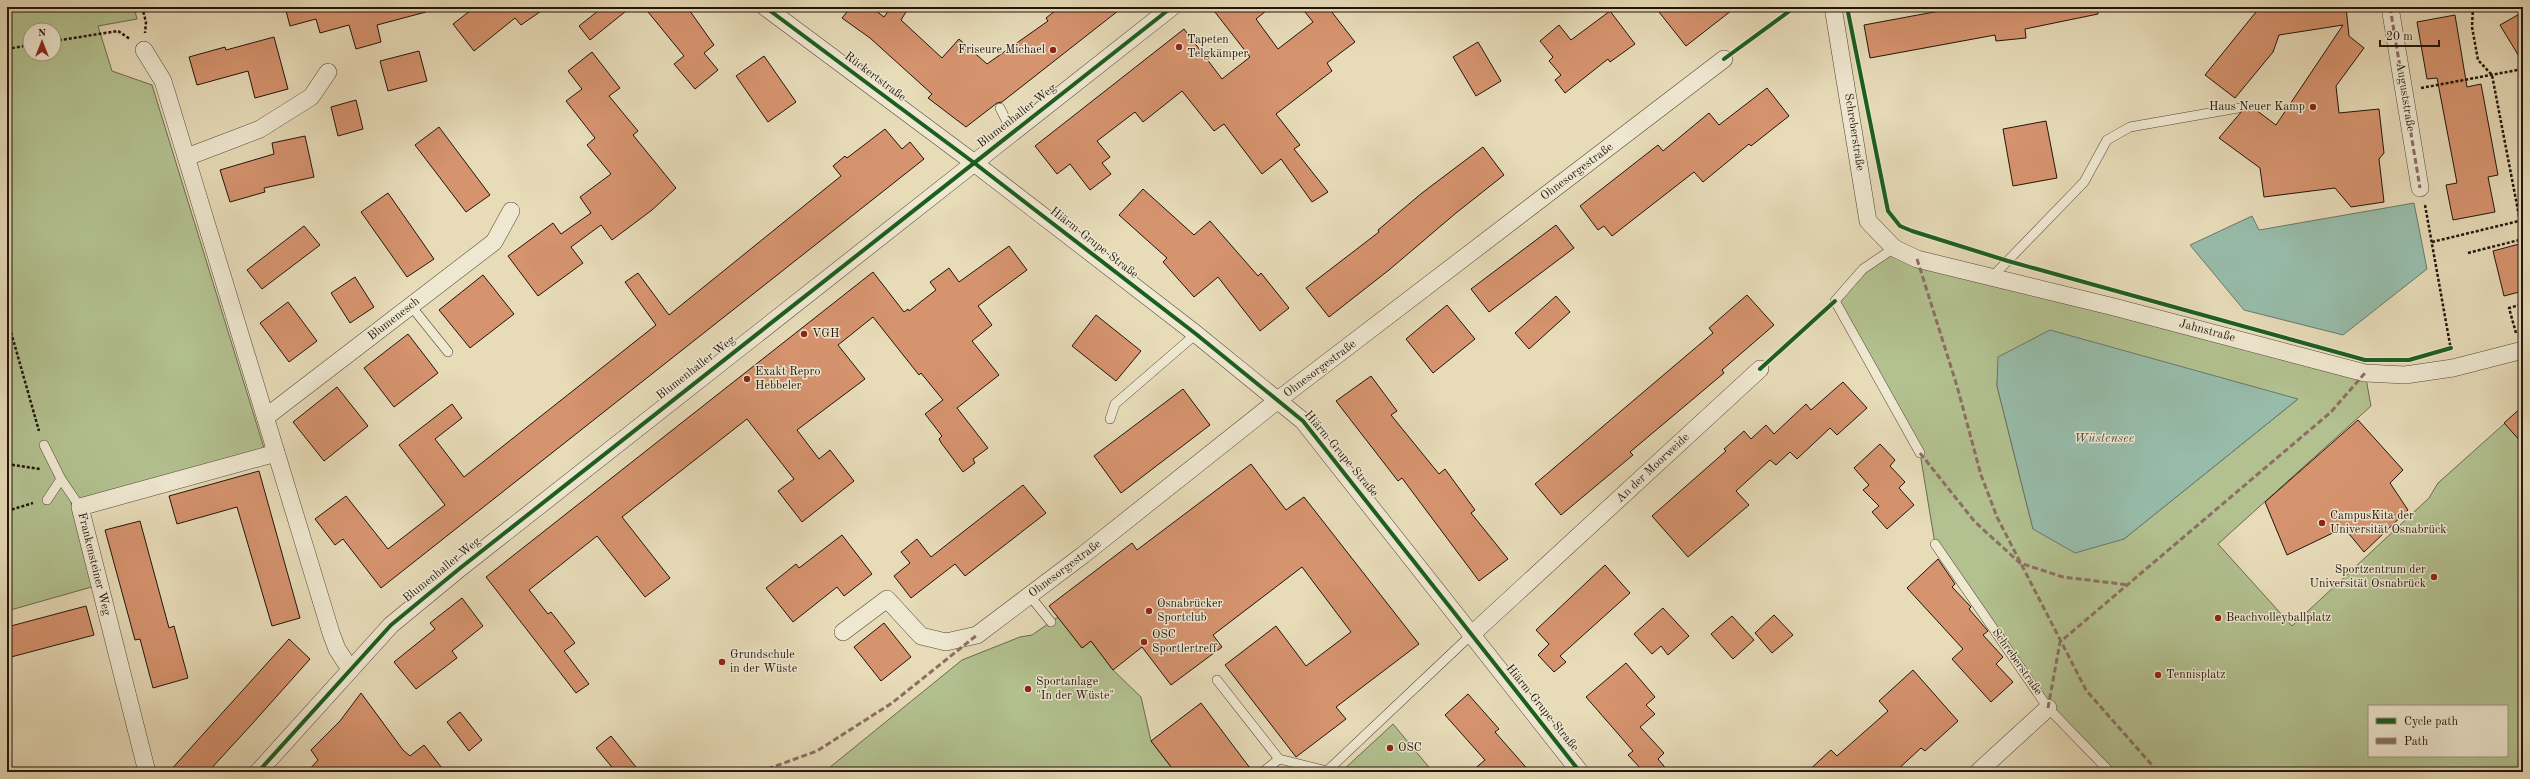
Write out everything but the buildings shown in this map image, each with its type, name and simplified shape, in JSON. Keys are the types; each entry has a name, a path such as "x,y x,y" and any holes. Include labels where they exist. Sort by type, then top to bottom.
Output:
{"street":[{"name":"Rückertstraße","path":"765,7 973,162"},
{"name":"Blumenhaller Weg","path":"258,772 391,625 459,568 973,162 1172,7"},
{"name":"Schreberstraße","path":"1833,7 1868,222 1894,248"},
{"name":"Auguststraße","path":"2390,7 2420,188"},
{"path":"144,50 163,81 266,417 330,634 337,649 350,669"},
{"name":"Ohnesorgestraße","path":"843,632 887,599 921,636 946,642 977,635 1030,596 1278,400 1724,59"},
{"path":"187,157 260,129 310,97 328,72"},
{"name":"Hiärm-Grupe-Straße","path":"973,162 1196,334 1303,421 1321,441 1471,635 1580,772"},
{"name":"Blumenesch","path":"266,417 494,242 511,211"},
{"name":"Jahnstraße","path":"1894,248 1917,259 2114,307 2365,373 2405,375 2453,368 2523,350"},
{"name":"An der Moorweide","path":"1471,635 1760,369"},
{"name":"Frankensteiner Weg","path":"146,772 80,507 276,453"},
{"path":"1978,772 2048,708"}],"lane":[{"path":"1000,108 1012,132"},
{"path":"1992,277 2084,182 2107,140 2130,127 2238,108"},
{"path":"1894,248 1863,269 1834,301 1920,453"},
{"path":"411,306 448,352"},
{"path":"1110,418 1114,404 1196,334"},
{"path":"44,445 59,475 80,507"},
{"path":"47,500 59,475"},
{"name":"Schreberstraße","path":"1935,544 2048,708 2110,772"},
{"path":"1030,596 1050,622"},
{"path":"1217,680 1279,759 1326,771 1471,635"},
{"path":"1263,772 1279,759"}],"path":[{"path":"142,7 146,22 144,50"},
{"path":"2432,242 2522,220 2492,75 2478,60 2472,27 2473,7"},
{"path":"62,40 118,31 144,50"},
{"path":"7,49 22,46"},
{"path":"2404,91 2523,69"},
{"path":"2420,188 2432,242 2451,348 2453,368"},
{"path":"2468,254 2523,239"},
{"path":"2510,334 2516,333 2509,308 2523,304"},
{"path":"7,318 44,445"},
{"path":"2451,348 2458,346"},
{"path":"7,464 59,475"},
{"path":"7,511 47,500"}],"shaded area":[{"path":"7,7 134,7 137,19 98,26 112,71 152,85 264,448 71,502 95,586 7,611"},
{"path":"1894,248 2365,373 2371,406 2218,544 2292,626 2429,498 2438,483 2523,407 2523,772 2110,772 2048,708 1935,544 1920,453 1835,301 1863,269","holes":["1999,357 2298,399 2124,539 2033,529 1997,386"]},
{"name":"Sportanlage \"In der Wüste\"","path":"1058,617 1082,648 1091,641 1113,670 1141,697 1151,741 1175,772 824,772 962,660 1020,637 1032,635"},
{"name":"OSC","path":"1393,724 1433,772 1341,772"}],"water":[{"path":"2414,203 2427,269 2343,335 2244,310 2190,245 2252,216 2259,230"},
{"name":"Wüstensee","path":"2050,330 2298,399 2124,539 2075,553 2033,529 1997,386 1998,357"}],"marked path":[{"path":"2390,7 2420,188"},
{"path":"1917,259 1957,386 1981,475 1997,517 2086,690 2158,772"},
{"path":"2048,708 2060,642 2331,412 2365,373"},
{"path":"1920,453 1975,522 2020,563 2063,577 2129,585"},
{"path":"759,772 817,751 892,703 977,635"}],"cycle path":[{"path":"765,7 973,162 1196,334 1303,421 1580,772"},
{"path":"258,772 391,625 459,569 1172,7"},
{"path":"1724,59 1795,7"},
{"path":"1847,7 1888,211 1900,226 2008,261 2365,360 2409,360 2451,348"},
{"path":"1760,369 1835,301"}],"place":[{"name":"Tapeten Telgkämper","path":"1179,47"},
{"name":"Friseure Michael","path":"1053,50"},
{"name":"Haus Neuer Kamp","path":"2313,107"},
{"name":"VGH","path":"804,334"},
{"name":"Exakt Repro Hebbeler","path":"747,379"},
{"name":"CampusKita der Universität Osnabrück","path":"2322,523"},
{"name":"Sportzentrum der Universität Osnabrück","path":"2434,577"},
{"name":"Osnabrücker Sportclub","path":"1149,611"},
{"name":"Beachvolleyballplatz","path":"2218,618"},
{"name":"OSC Sportlertreff","path":"1144,642"},
{"name":"Grundschule in der Wüste","path":"722,662"},
{"name":"Tennisplatz","path":"2158,675"},
{"name":"Sportanlage \"In der Wüste\"","path":"1028,689"},
{"name":"OSC","path":"1390,748"}]}
